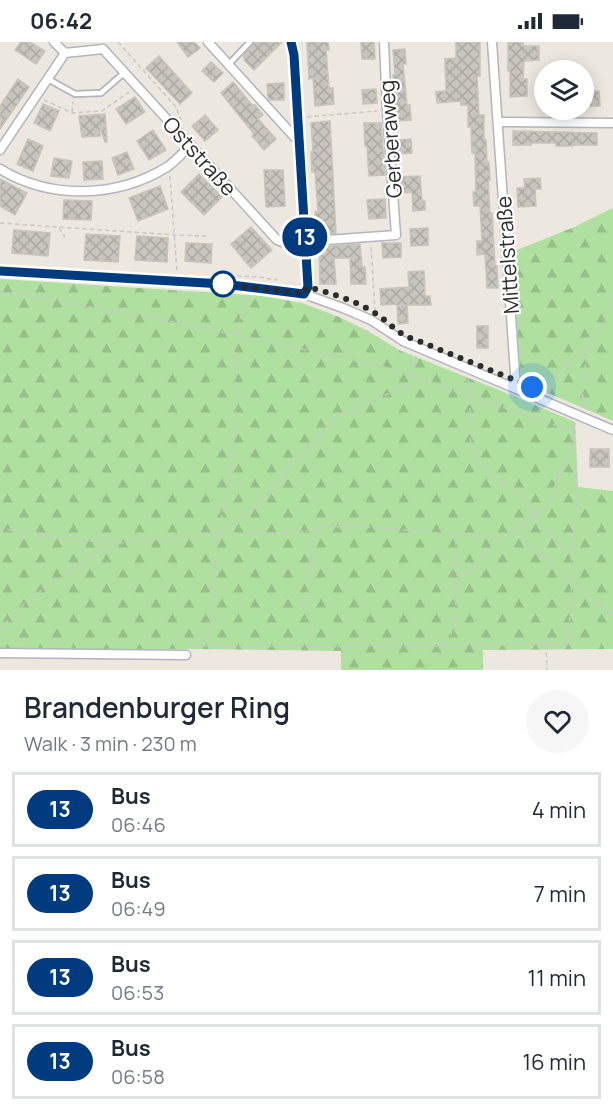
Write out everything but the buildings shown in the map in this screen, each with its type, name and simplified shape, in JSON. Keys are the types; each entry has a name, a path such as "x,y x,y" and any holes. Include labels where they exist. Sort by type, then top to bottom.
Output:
{"street":[{"path":"54,42 65,53"},
{"path":"208,42 300,143"},
{"path":"291,42 294,55 308,287 304,294"},
{"name":"Gerberaweg","path":"384,42 396,235"},
{"name":"Mittelstraße","path":"492,42 516,388"},
{"path":"0,150 65,53 106,46"},
{"name":"Oststraße","path":"106,46 125,73 277,240 282,243 396,235"},
{"path":"498,122 613,123"},
{"path":"0,169 26,182 57,190 108,190 144,180 169,166 191,145"},
{"path":"0,271 223,284 304,294 371,320 404,341 613,430"},
{"path":"0,653 186,655"}],"lane":[{"path":"228,65 250,42"},
{"path":"48,79 75,94 101,93 125,73"}],"path":[{"path":"118,42 176,107 183,129"},
{"path":"41,98 72,113 102,111 134,88"},
{"path":"72,113 75,94"},
{"path":"305,117 387,111"},
{"path":"169,166 177,272"},
{"path":"0,223 175,236 206,236"},
{"path":"58,227 65,237"},
{"path":"370,237 375,312"},
{"path":"236,276 279,281"},
{"path":"0,292 50,298 63,303 140,315 378,365 567,429 575,421"},
{"path":"249,294 236,335 234,354 235,436 226,500 217,535 210,626 203,646 568,644 572,583 571,555 577,494 575,421"},
{"path":"548,393 556,375 587,347 605,321 613,294"},
{"path":"581,407 587,347"},
{"path":"217,535 263,500 292,464 338,416 359,409 411,384 418,352"},
{"path":"467,373 470,396 470,441 478,461 490,475 510,487 523,499 560,546 571,555"},
{"path":"0,528 55,539 119,543 357,526 486,537 508,535 547,506 571,448 575,421"},
{"path":"311,647 312,632 305,600 312,576 310,567 312,541 319,528"},
{"path":"512,532 613,615"},
{"path":"441,646 451,634 453,625 457,582 455,534"},
{"path":"457,582 501,536"},
{"path":"0,629 28,600 56,579 119,543"},
{"path":"546,645 547,670"}],"green space":[{"path":"613,208 613,421 521,380 512,252 574,227"},
{"path":"0,279 262,296 302,303 368,331 399,350 575,422 578,487 613,491 613,649 483,650 483,670 341,670 341,651 53,650 46,658 0,651"}],"bus line":[{"name":"13","path":"0,271 223,284 304,294 308,287 294,55 291,42"}],"route":[{"path":"223,284 304,294 308,287 346,299 375,312 405,337 532,387"}]}
